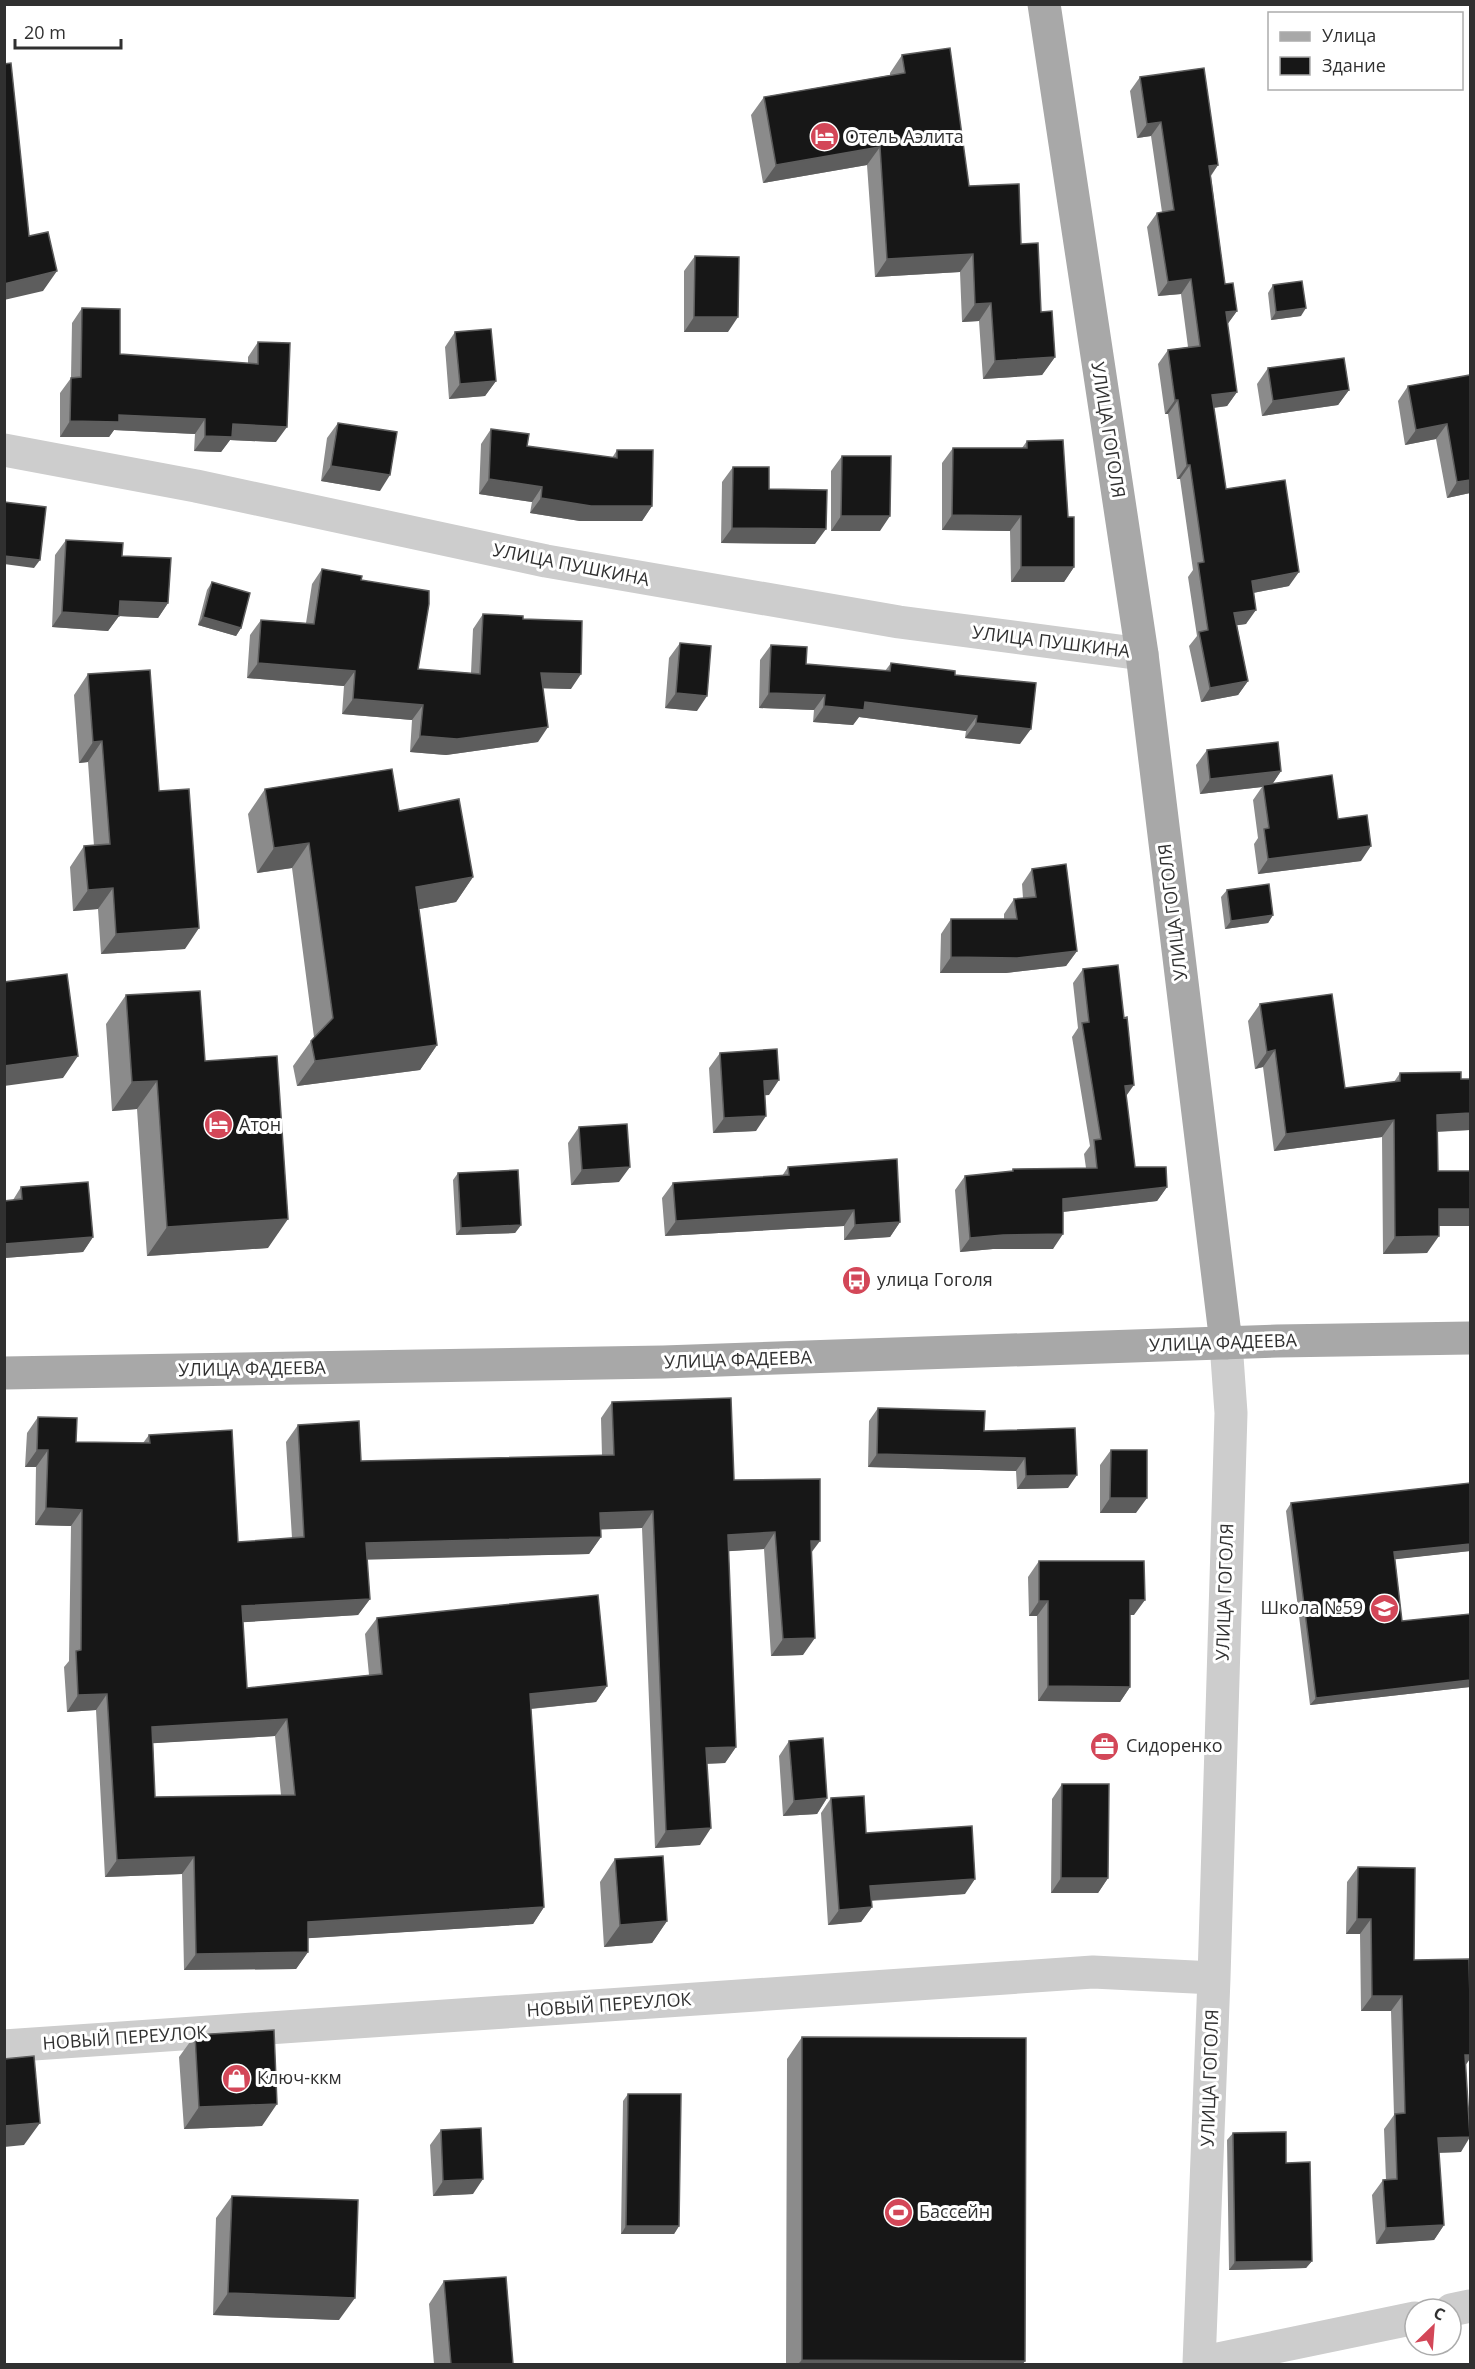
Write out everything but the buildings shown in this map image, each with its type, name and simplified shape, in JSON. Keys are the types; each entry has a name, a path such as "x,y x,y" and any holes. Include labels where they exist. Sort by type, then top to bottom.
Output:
{"main road":[{"name":"УЛИЦА ГОГОЛЯ","path":"1044,4 1142,654 1226,1343"},
{"name":"УЛИЦА ФАДЕЕВА","path":"4,1373 663,1362 1226,1343 1470,1338"}],"street":[{"name":"УЛИЦА ПУШКИНА","path":"4,450 196,486 558,564 899,622 1142,654"},
{"name":"УЛИЦА ГОГОЛЯ","path":"1199,2363 1214,1978 1231,1413 1226,1343"},
{"name":"НОВЫЙ ПЕРЕУЛОК","path":"4,2046 1093,1972 1214,1978"},
{"path":"1199,2363 1403,2320"}],"place":[{"name":"Отель Аэлита","path":"824,137"},
{"name":"Атон","path":"218,1125"},
{"name":"улица Гоголя","path":"856,1280"},
{"name":"Школа №59","path":"1384,1608"},
{"name":"Сидоренко","path":"1105,1746"},
{"name":"Ключ-ккм","path":"236,2078"},
{"name":"Бассейн","path":"898,2212"}]}
